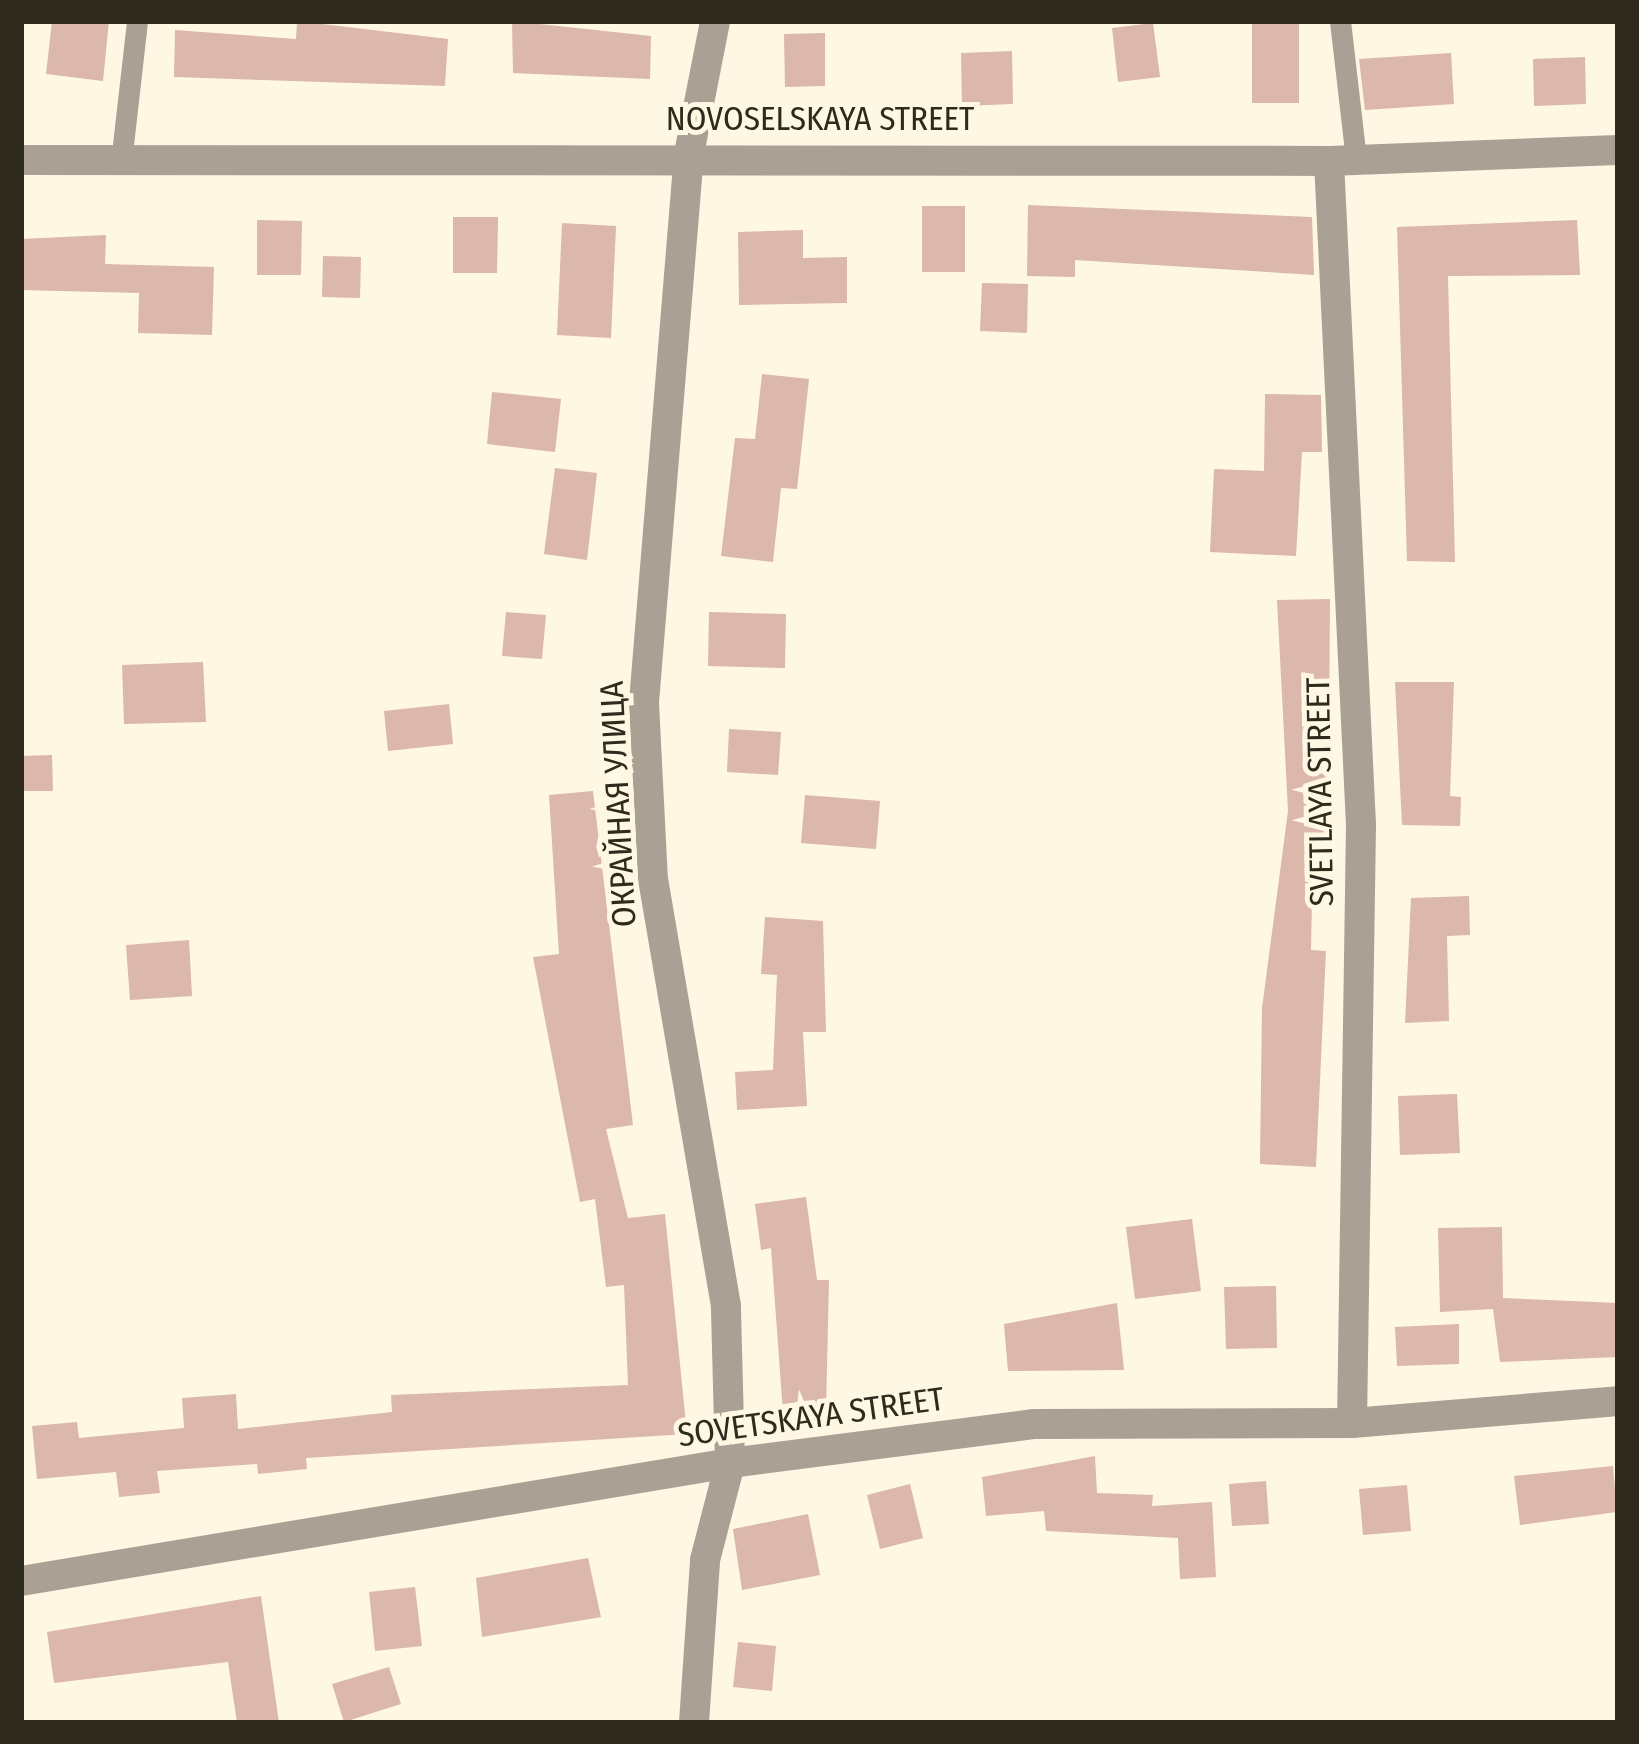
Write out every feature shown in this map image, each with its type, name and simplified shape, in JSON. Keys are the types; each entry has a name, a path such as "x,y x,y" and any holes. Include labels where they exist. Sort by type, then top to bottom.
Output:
{"street":[{"name":"ОКРАЙНАЯ УЛИЦА","path":"694,1723 705,1560 730,1463 726,1306 653,881 644,702 689,154 716,21"},
{"name":"NOVOSELSKAYA STREET","path":"21,160 689,154 1342,160 1618,150"},
{"name":"SVETLAYA STREET","path":"1342,160 1361,825 1352,1423"},
{"name":"SOVETSKAYA STREET","path":"21,1580 730,1463 1035,1424 1352,1423 1618,1401"}],"lane":[{"path":"121,162 137,21"},
{"path":"1340,21 1342,160"}],"building":[{"path":"52,21 109,21 103,81 46,74"},
{"path":"297,21 448,39 445,86 174,77 175,30 296,39"},
{"path":"512,21 651,36 650,79 513,73"},
{"path":"1252,21 1299,21 1299,103 1252,103"},
{"path":"1153,23 1160,77 1118,82 1112,28"},
{"path":"825,33 825,86 785,87 784,34"},
{"path":"1012,51 1013,104 962,106 961,53"},
{"path":"1451,53 1454,104 1365,110 1359,59"},
{"path":"1585,57 1586,104 1534,106 1533,59"},
{"path":"1028,205 1312,217 1314,275 1075,260 1075,277 1027,276"},
{"path":"922,206 965,206 965,272 922,272"},
{"path":"453,217 498,217 497,273 453,273"},
{"path":"257,220 302,221 301,275 257,275"},
{"path":"1577,220 1580,275 1448,276 1455,562 1407,561 1397,227"},
{"path":"562,223 616,226 611,338 557,335"},
{"path":"803,230 803,258 847,257 847,303 739,305 738,232"},
{"path":"106,235 105,264 214,267 212,335 138,333 139,293 21,290 21,239"},
{"path":"323,256 361,257 360,298 322,297"},
{"path":"982,283 1028,284 1027,333 980,331"},
{"path":"762,374 809,379 797,489 781,488 773,562 721,556 735,438 755,439"},
{"path":"492,392 561,399 555,452 487,444"},
{"path":"1265,394 1321,395 1322,452 1302,452 1296,556 1210,552 1214,469 1264,471"},
{"path":"555,468 597,473 587,560 544,554"},
{"path":"1330,599 1328,851 1313,851 1311,950 1326,951 1316,1167 1260,1164 1262,1008 1288,811 1277,600"},
{"path":"506,612 546,615 542,659 502,656"},
{"path":"709,612 786,614 785,668 708,666"},
{"path":"203,662 206,722 124,724 122,665"},
{"path":"1395,682 1454,682 1450,796 1461,797 1460,826 1402,825"},
{"path":"449,704 453,744 388,751 384,711"},
{"path":"729,729 781,732 778,775 727,772"},
{"path":"52,755 53,791 21,791 21,756"},
{"path":"593,791 633,1125 606,1129 628,1218 665,1214 687,1434 306,1458 307,1469 258,1474 257,1464 157,1471 160,1493 119,1497 116,1472 37,1479 32,1426 77,1422 79,1438 184,1428 182,1398 236,1394 238,1429 392,1412 391,1395 628,1385 624,1285 606,1287 595,1199 580,1202 533,957 559,954 549,795"},
{"path":"805,795 880,801 876,849 801,843"},
{"path":"1469,896 1470,935 1447,936 1449,1021 1405,1023 1411,898"},
{"path":"765,917 823,921 826,1032 803,1032 807,1106 737,1110 735,1072 773,1070 777,975 761,974"},
{"path":"189,940 192,996 130,1000 126,945"},
{"path":"1457,1094 1460,1153 1400,1155 1398,1096"},
{"path":"806,1197 817,1280 829,1280 826,1410 783,1413 771,1248 761,1250 755,1204"},
{"path":"1192,1219 1201,1291 1135,1299 1126,1227"},
{"path":"1502,1227 1503,1298 1618,1303 1618,1357 1500,1362 1493,1309 1440,1312 1438,1228"},
{"path":"1276,1286 1277,1348 1226,1349 1224,1287"},
{"path":"1117,1303 1124,1370 1008,1371 1004,1324"},
{"path":"1459,1324 1459,1364 1397,1366 1395,1327"},
{"path":"1095,1456 1097,1493 1153,1495 1152,1506 1212,1502 1216,1577 1180,1579 1178,1538 1046,1531 1044,1511 986,1516 982,1477"},
{"path":"1613,1466 1617,1512 1520,1525 1514,1476"},
{"path":"1266,1481 1269,1524 1232,1526 1229,1484"},
{"path":"910,1484 923,1538 880,1549 867,1495"},
{"path":"1407,1485 1411,1531 1363,1535 1359,1489"},
{"path":"808,1514 820,1575 742,1590 733,1529"},
{"path":"588,1558 601,1617 482,1637 476,1578"},
{"path":"415,1587 422,1646 375,1651 369,1592"},
{"path":"261,1596 279,1723 237,1723 228,1662 54,1683 47,1632"},
{"path":"738,1642 776,1646 772,1691 733,1687"},
{"path":"389,1667 401,1704 344,1722 332,1684"}]}
